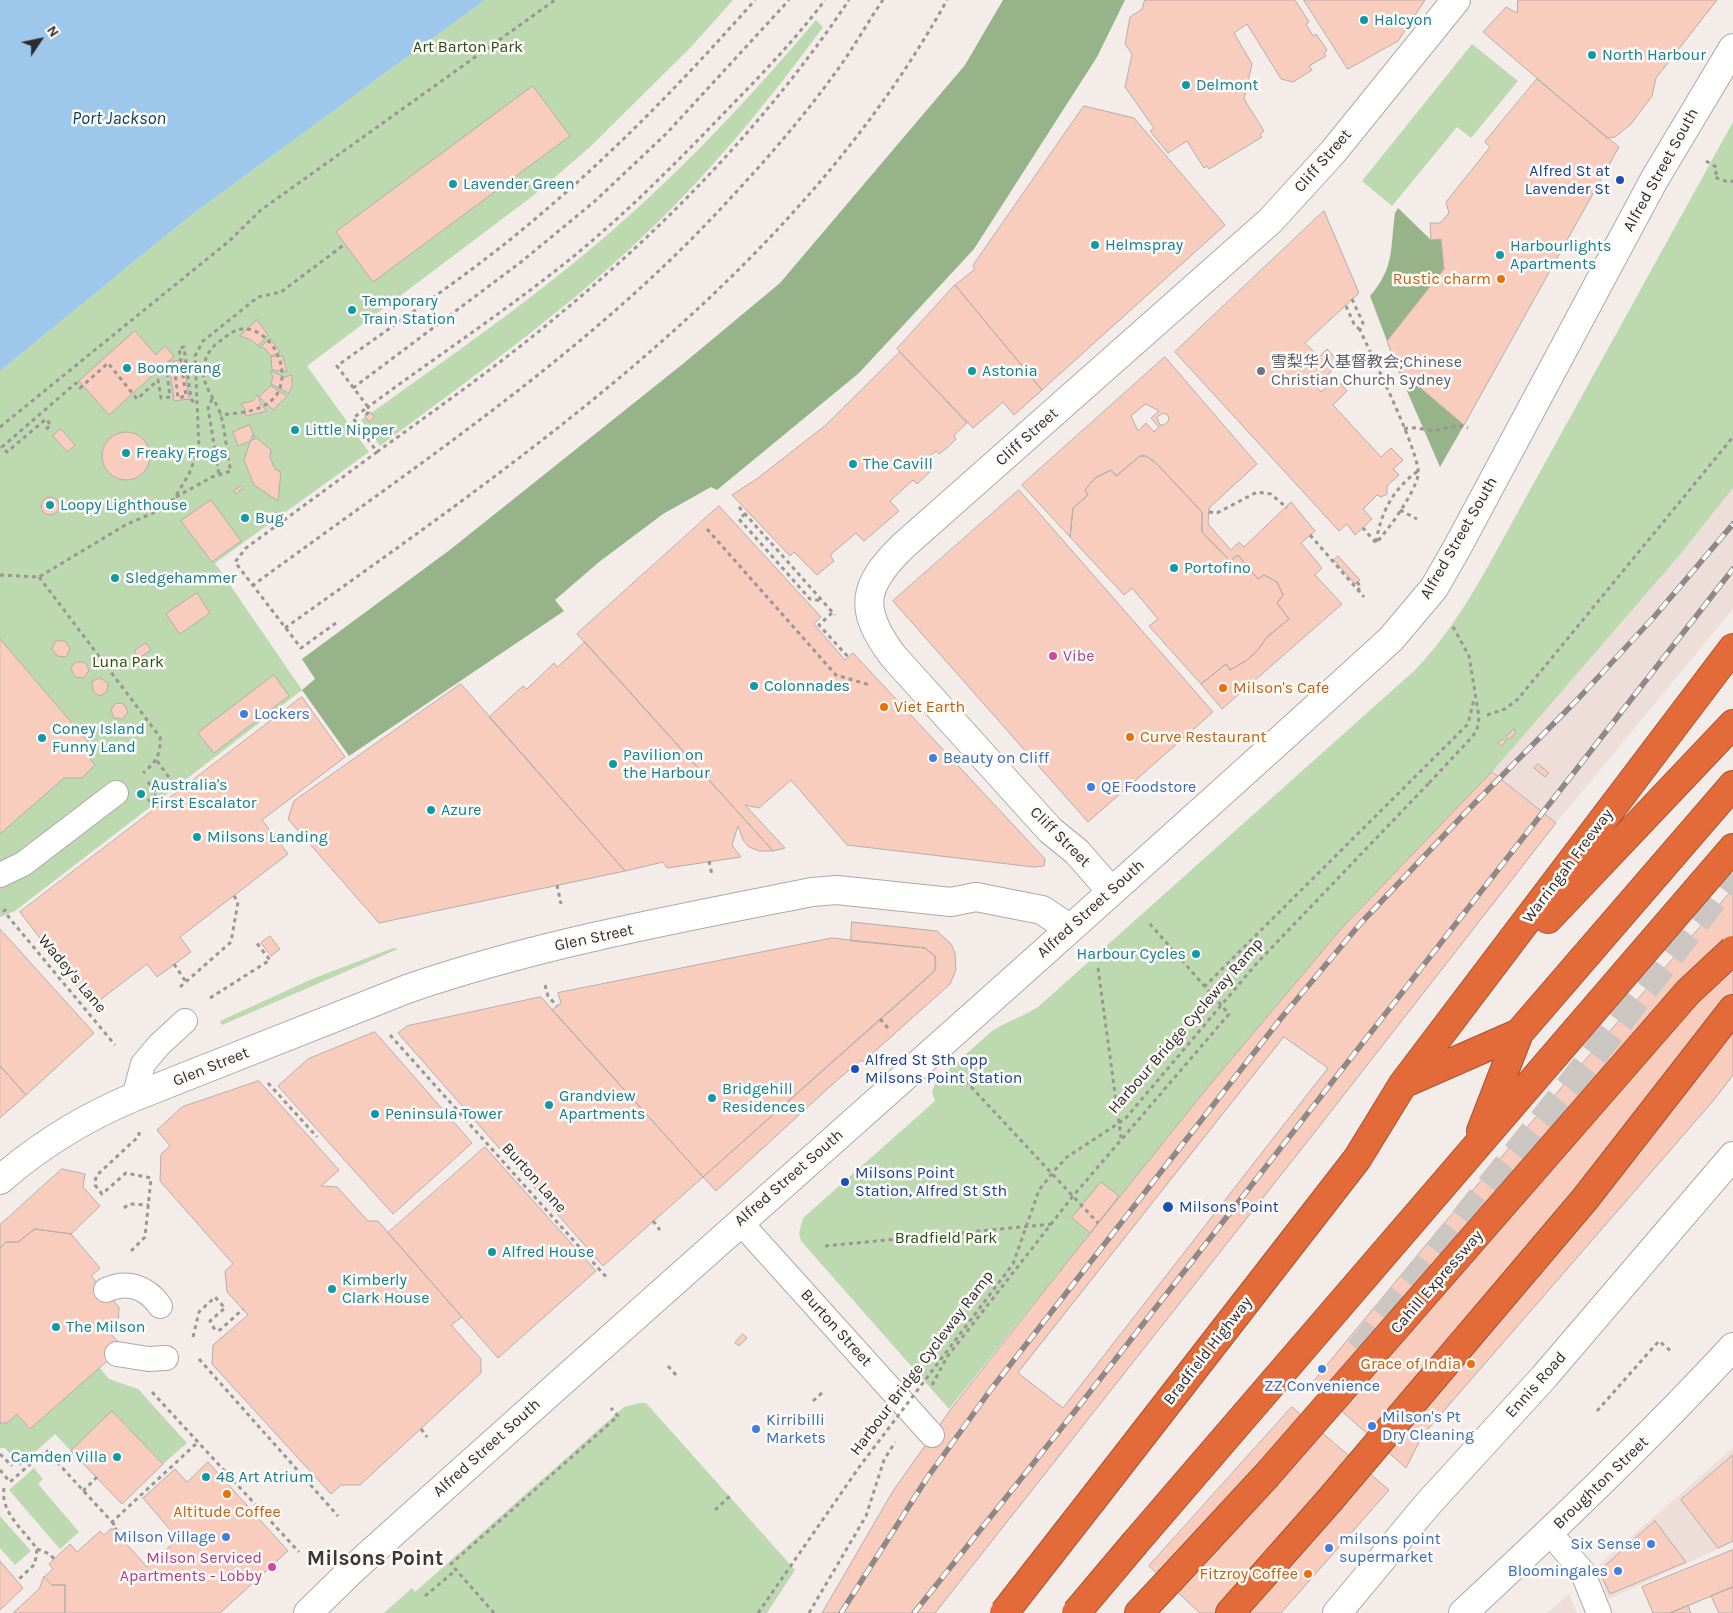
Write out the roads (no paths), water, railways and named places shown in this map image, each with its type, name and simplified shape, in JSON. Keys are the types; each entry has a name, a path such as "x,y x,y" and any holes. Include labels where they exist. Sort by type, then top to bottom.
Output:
{"highway":[{"name":"Warringah Freeway","path":"1404,1084 1733,648"},
{"name":"Warringah Freeway","path":"1404,1084 1565,900 1733,724"},
{"path":"1475,1149 1519,1033 1733,785"},
{"path":"1076,1613 1733,848"},
{"name":"Cahill Expressway","path":"1139,1613 1268,1474 1688,992 1733,950"},
{"path":"1230,1613 1329,1502 1585,1199 1733,1009"},
{"path":"1404,1084 1519,1033"},
{"name":"Bradfield Highway","path":"1004,1613 1357,1159 1404,1084"}],"street":[{"name":"Cliff Street","path":"1111,891 1077,852 1050,830 893,656 878,636 870,616 869,596 876,578 886,563 903,546 1270,221 1333,152 1456,0"},
{"name":"Alfred Street South","path":"304,1611 740,1222 944,1044 1069,928 1391,639 1434,588 1654,180 1733,48"},
{"name":"Alfred Street South","path":"1712,81 1733,64"},
{"name":"Glen Street","path":"0,1180 54,1137 93,1115 134,1097 407,989 450,974 565,944 812,892 837,890 951,902 976,897 1042,910 1069,928"},
{"name":"Ennis Road","path":"1337,1613 1427,1505 1544,1377 1733,1156"},
{"name":"Broughton Street","path":"1464,1613 1550,1533 1670,1415 1733,1348"}],"lane":[{"path":"0,875 23,864 116,793"},
{"path":"134,1097 143,1064 159,1045 185,1021"},
{"name":"Burton Street","path":"740,1222 932,1435"},
{"path":"106,1290 123,1284 134,1286 145,1290 160,1306"},
{"path":"118,1354 148,1359 166,1358"},
{"path":"1550,1533 1582,1571 1600,1613"}],"water":[{"name":"Port Jackson","path":"0,0 485,0 190,216 0,371"}],"tunnel":[{"path":"1359,1351 1563,1095 1733,874"}],"railway":[{"path":"841,1613 927,1478 992,1388 1282,1017 1360,924 1468,810 1577,700 1654,617 1733,524"},
{"path":"914,1613 1079,1406 1733,569"}],"place":[{"name":"Halcyon","path":"1364,20"},
{"name":"North Harbour","path":"1592,55"},
{"name":"Delmont","path":"1186,85"},
{"name":"Alfred St at Lavender St","path":"1620,180"},
{"name":"Lavender Green","path":"453,184"},
{"name":"Helmspray","path":"1095,245"},
{"name":"Harbourlights Apartments","path":"1500,255"},
{"name":"Rustic charm","path":"1501,279"},
{"name":"Temporary Train Station","path":"352,310"},
{"name":"Boomerang","path":"127,368"},
{"name":"Astonia","path":"972,371"},
{"name":"雪梨华人基督教会;Chinese Christian Church Sydney","path":"1261,371"},
{"name":"Little Nipper","path":"295,430"},
{"name":"Freaky Frogs","path":"126,453"},
{"name":"The Cavill","path":"853,464"},
{"name":"Loopy Lighthouse","path":"50,505"},
{"name":"Bug","path":"245,518"},
{"name":"Portofino","path":"1174,568"},
{"name":"Sledgehammer","path":"115,578"},
{"name":"Vibe","path":"1053,656"},
{"name":"Colonnades","path":"754,686"},
{"name":"Milson's Cafe","path":"1223,688"},
{"name":"Viet Earth","path":"884,707"},
{"name":"Lockers","path":"244,714"},
{"name":"Curve Restaurant","path":"1130,737"},
{"name":"Coney Island Funny Land","path":"42,738"},
{"name":"Beauty on Cliff","path":"933,758"},
{"name":"Pavilion on the Harbour","path":"613,764"},
{"name":"QE Foodstore","path":"1091,787"},
{"name":"Australia's First Escalator","path":"141,794"},
{"name":"Azure","path":"431,810"},
{"name":"Milsons Landing","path":"197,837"},
{"name":"Harbour Cycles","path":"1196,954"},
{"name":"Alfred St Sth opp Milsons Point Station","path":"855,1069"},
{"name":"Bridgehill Residences","path":"712,1098"},
{"name":"Grandview Apartments","path":"549,1105"},
{"name":"Peninsula Tower","path":"375,1114"},
{"name":"Milsons Point Station, Alfred St Sth","path":"845,1182"},
{"name":"Milsons Point","path":"1168,1207"},
{"name":"Alfred House","path":"492,1252"},
{"name":"Kimberly Clark House","path":"332,1289"},
{"name":"The Milson","path":"56,1327"},
{"name":"Grace of India","path":"1471,1364"},
{"name":"ZZ Convenience","path":"1322,1369"},
{"name":"Milson's Pt Dry Cleaning","path":"1372,1426"},
{"name":"Kirribilli Markets","path":"756,1429"},
{"name":"Camden Villa","path":"117,1457"},
{"name":"48 Art Atrium","path":"206,1477"},
{"name":"Altitude Coffee","path":"227,1494"},
{"name":"Milson Village","path":"226,1537"},
{"name":"Six Sense","path":"1651,1544"},
{"name":"milsons point supermarket","path":"1329,1548"},
{"name":"Milson Serviced Apartments - Lobby","path":"272,1567"},
{"name":"Bloomingales","path":"1618,1571"},
{"name":"Fitzroy Coffee","path":"1308,1574"}],"district":[{"name":"Milsons Point","path":"375,1559"}],"park label":[{"name":"Art Barton Park","path":"468,47"},
{"name":"Luna Park","path":"128,662"},
{"name":"Bradfield Park","path":"946,1238"}]}
